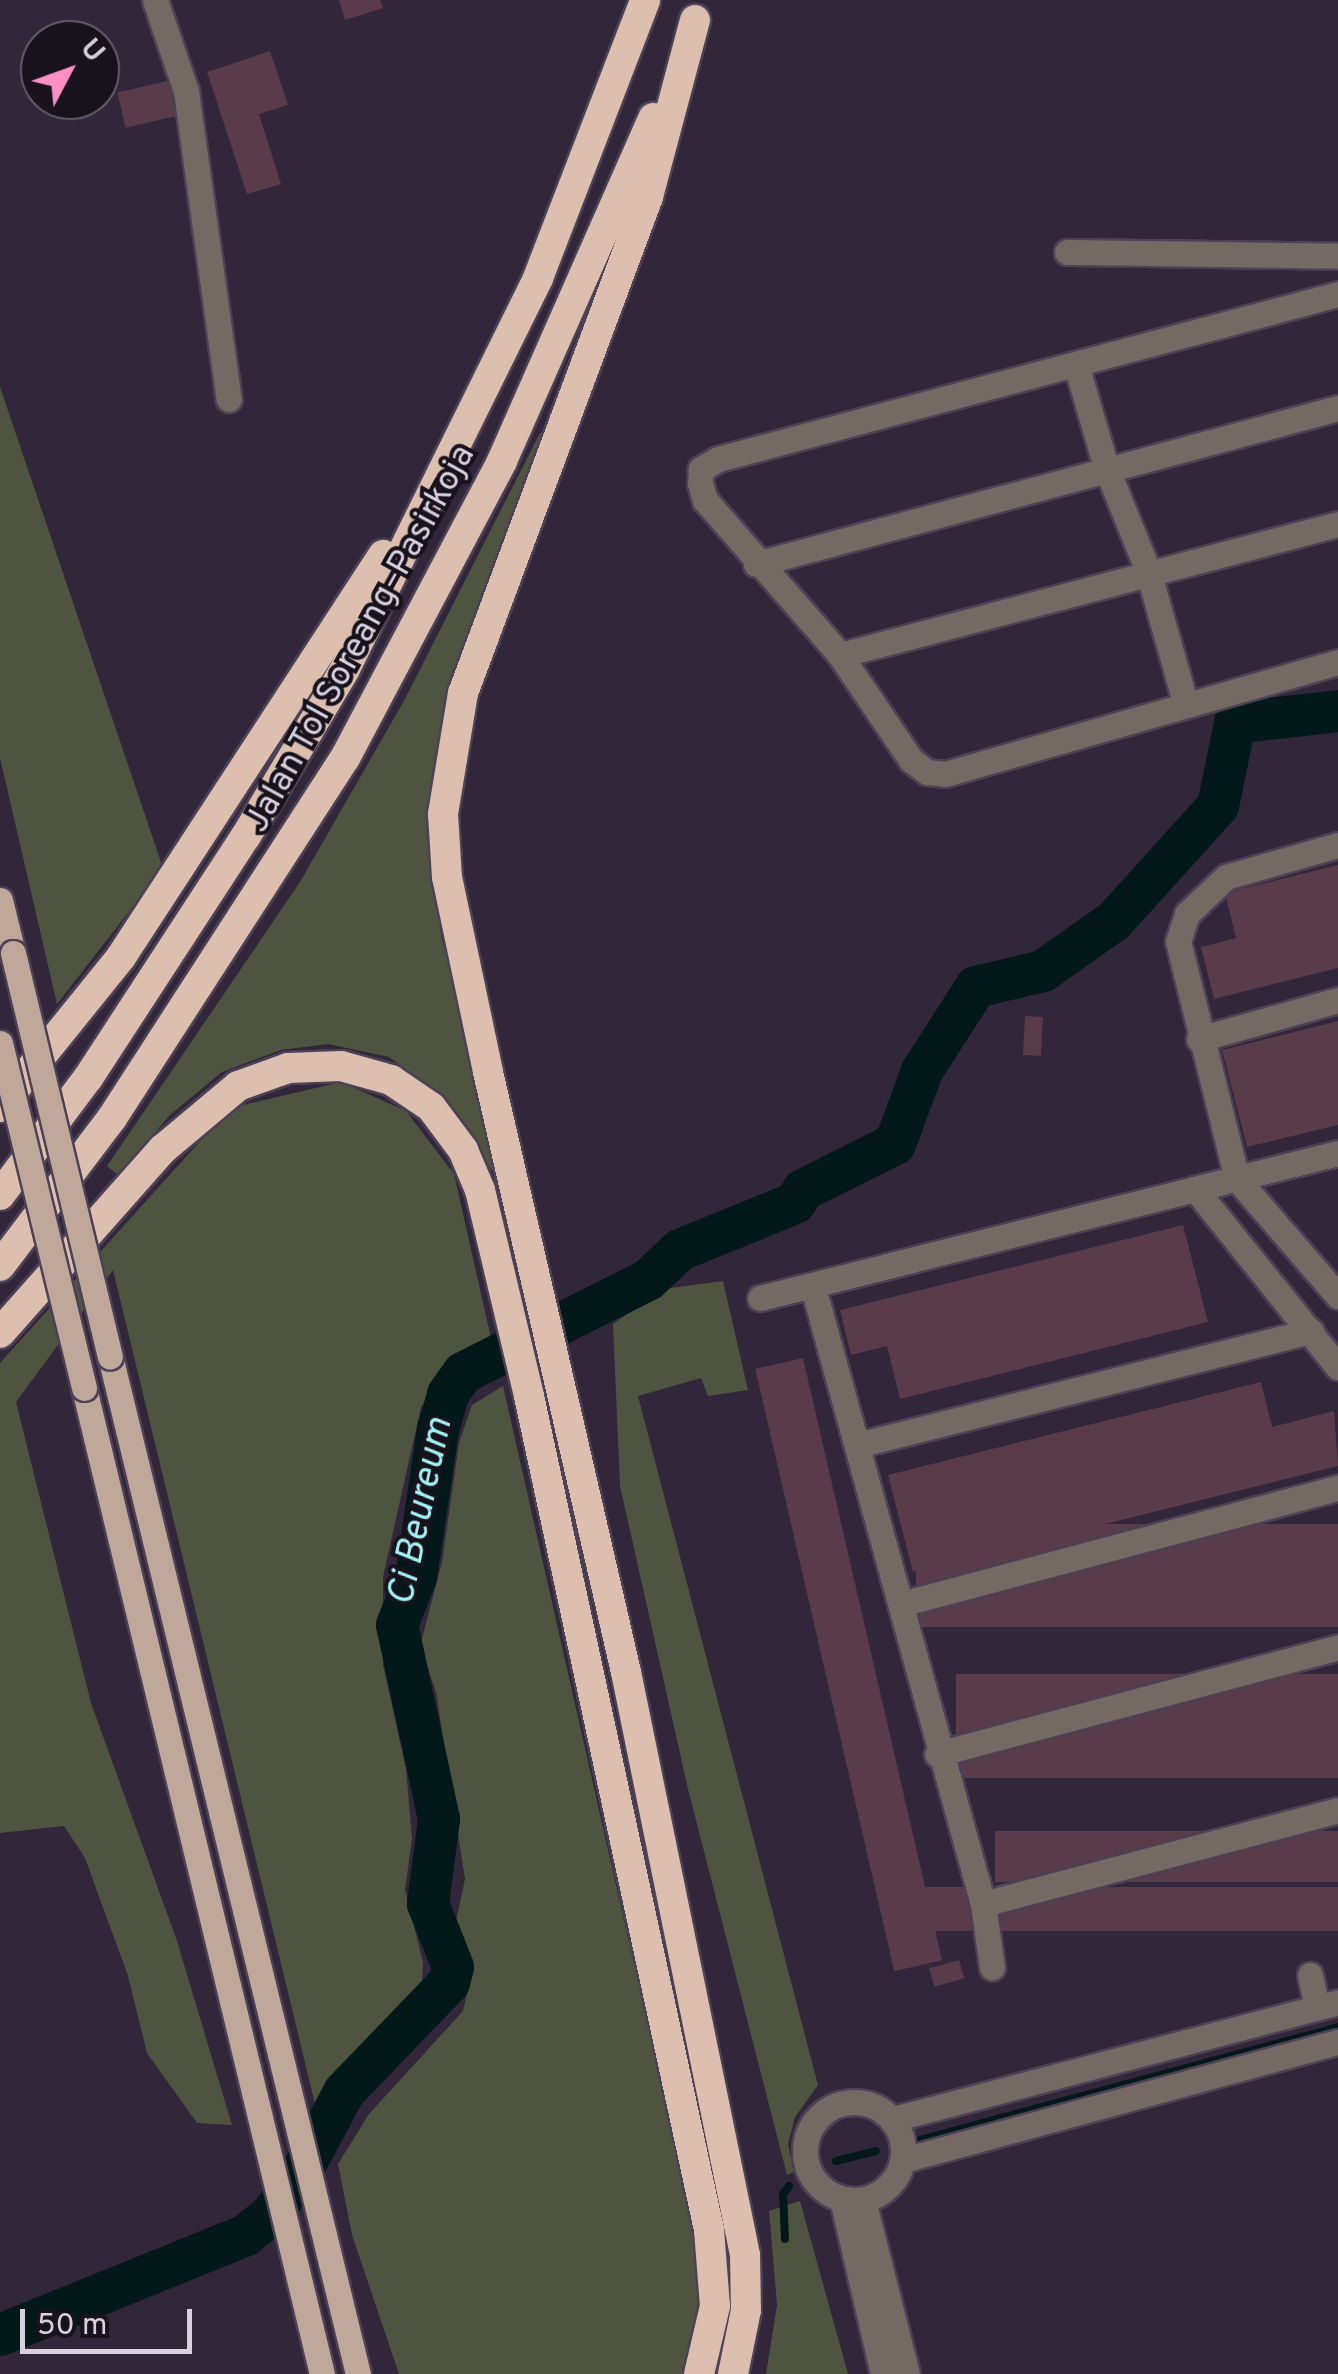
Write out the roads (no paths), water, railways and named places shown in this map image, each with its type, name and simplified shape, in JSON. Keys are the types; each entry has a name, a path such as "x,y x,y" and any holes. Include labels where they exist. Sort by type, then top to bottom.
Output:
{"highway":[{"name":"Jalan Tol Soreang–Pasirkoja","path":"0,1196 88,1078 246,836 344,670 538,278 645,0"},
{"name":"Jalan Tol Soreang–Pasirkoja","path":"0,1266 134,1087 354,741 502,461 699,10"},
{"path":"699,10 648,197 464,694 448,757 447,878 668,1865 745,2255 746,2310 733,2374"},
{"path":"0,1107 122,957 210,828 481,398"},
{"path":"0,1333 192,1119 238,1086 288,1068 341,1066 374,1076 431,1108 463,1150 500,1268 710,2230 716,2306 699,2374"}],"main road":[{"path":"0,900 358,2374"},
{"path":"0,1044 322,2374"}],"street":[{"path":"155,0 188,104 228,399"},
{"path":"1066,252 1338,256"},
{"path":"1338,294 1076,368 718,459 701,469 705,500 756,564 840,655 911,760 928,772 946,774 1185,702 1338,662"},
{"path":"1076,368 1106,467 1148,571 1185,702"},
{"path":"756,564 1106,467 1338,408"},
{"path":"840,655 1338,524"},
{"path":"1338,844 1226,877 1187,914 1178,941 1198,1039 1237,1180 1338,1296"},
{"path":"1198,1039 1338,1000"},
{"path":"760,1298 1338,1153"},
{"path":"1196,1190 1338,1367"},
{"path":"813,1287 861,1444 937,1754 983,1904 992,1967"},
{"path":"861,1444 1310,1332"},
{"path":"901,1604 1338,1488"},
{"path":"937,1754 1338,1647"},
{"path":"983,1904 1338,1810"},
{"path":"893,2119 1327,2004 1310,1976"},
{"path":"903,2160 893,2119 872,2104 846,2101 823,2111 806,2135 806,2164 823,2189 852,2199 882,2192 903,2160 1338,2042"},
{"path":"852,2199 884,2374"},
{"path":"852,2199 907,2374"}],"waterway":[{"name":"Ci Beureum","path":"0,2335 246,2235 271,2215 301,2173 344,2092 449,1983 453,1967 428,1904 439,1819 397,1625 416,1577 438,1430 448,1394 463,1373 648,1280 680,1250 795,1203 803,1190 895,1144 922,1071 976,987 1043,971 1114,921 1218,806 1235,723 1338,711"},
{"path":"916,2141 1338,2027"},
{"path":"836,2161 876,2151"},
{"path":"785,2239 783,2194 789,2186"}]}
